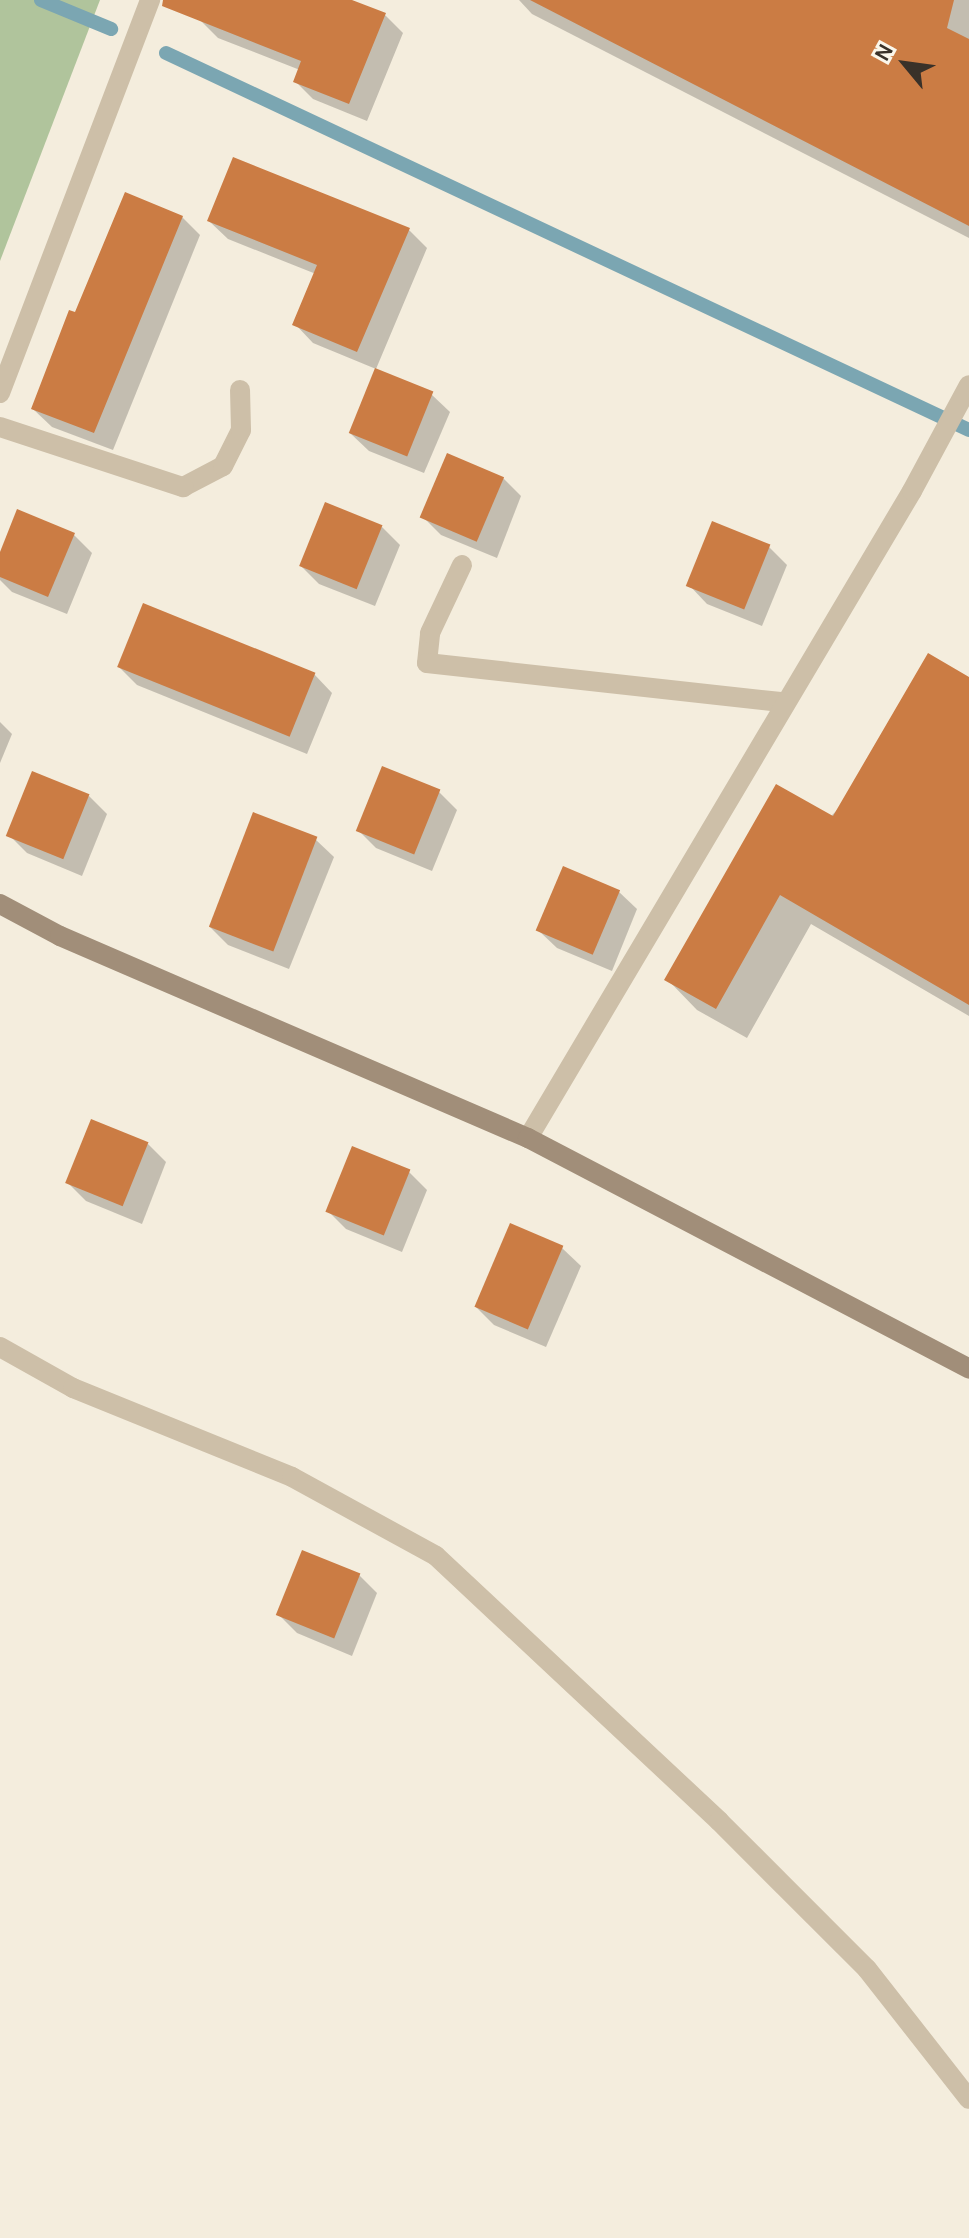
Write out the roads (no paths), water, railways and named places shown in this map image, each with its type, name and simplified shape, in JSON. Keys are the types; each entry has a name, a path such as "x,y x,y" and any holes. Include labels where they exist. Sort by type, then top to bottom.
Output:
{"street":[{"path":"0,393 150,0"},
{"path":"528,1138 944,433 969,385"},
{"path":"0,427 183,487 223,466 241,430 240,390"},
{"path":"462,565 430,633 427,663 783,702"},
{"path":"0,904 60,936 528,1138 969,1369"},
{"path":"0,1347 73,1388 292,1477 436,1556 719,1821 867,1969 969,2099"}],"waterway":[{"path":"41,0 111,29"},
{"path":"166,53 969,430"}]}
